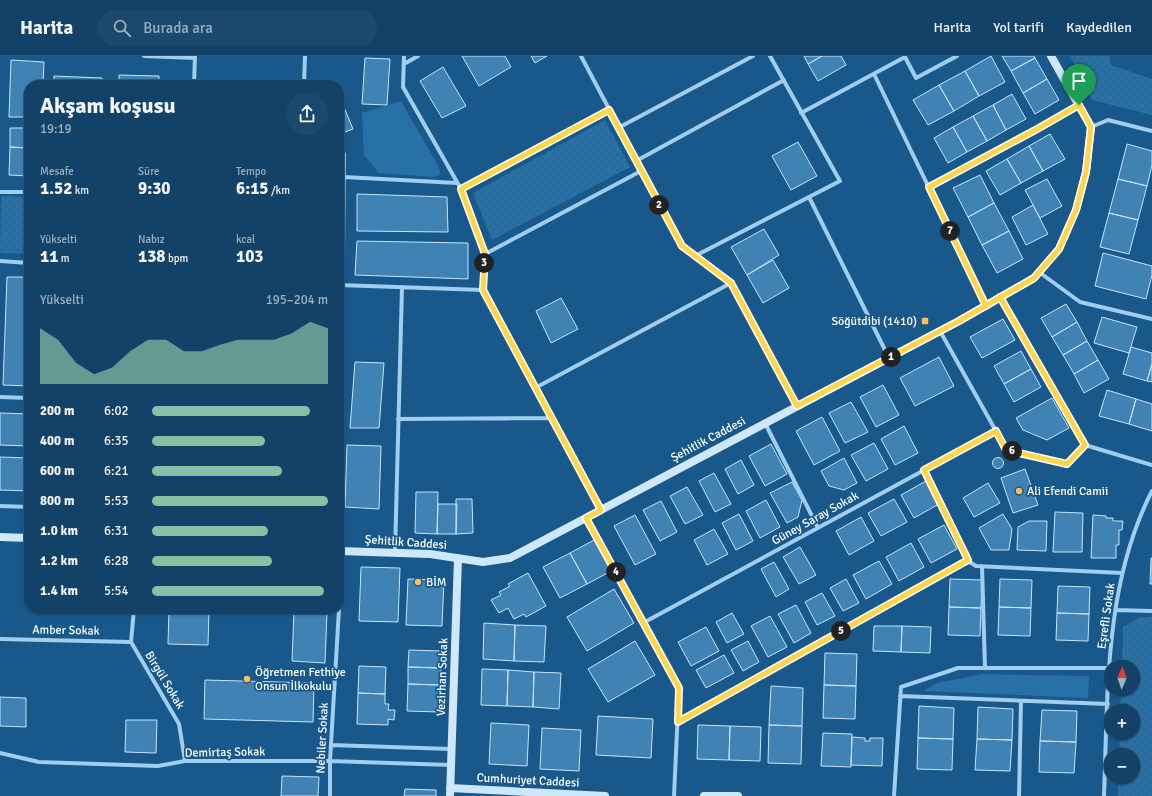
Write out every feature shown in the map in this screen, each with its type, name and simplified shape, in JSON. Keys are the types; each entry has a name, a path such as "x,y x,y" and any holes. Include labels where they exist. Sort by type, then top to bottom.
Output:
{"street":[{"path":"144,56 195,57 194,80"},
{"path":"304,80 305,56"},
{"path":"404,56 403,87 461,189 485,254 483,290 601,510"},
{"path":"404,64 418,56"},
{"path":"580,56 682,246 731,283 797,406"},
{"path":"618,128 753,56"},
{"path":"695,256 840,181 770,56"},
{"path":"802,112 905,57 916,78 957,56"},
{"path":"1051,56 1091,127 1108,120 1152,131"},
{"path":"874,74 986,306"},
{"path":"636,161 784,80"},
{"path":"929,187 1079,105"},
{"path":"461,189 609,110"},
{"name":"Şehitlik Caddesi","path":"344,551 430,554 483,562 510,558 986,306 1034,278 1059,249 1076,210 1086,172 1091,127"},
{"path":"344,154 344,177 457,183"},
{"path":"485,254 641,171"},
{"path":"0,192 24,192"},
{"path":"809,197 889,358"},
{"path":"0,261 24,263"},
{"path":"1039,272 1080,302 1152,319"},
{"path":"536,388 731,283"},
{"path":"344,285 483,290"},
{"path":"395,553 402,287"},
{"path":"1000,297 1085,445 1152,465"},
{"path":"940,331 1006,450 1067,464 1085,445"},
{"path":"0,397 24,398"},
{"path":"398,419 551,418"},
{"path":"765,423 818,528"},
{"name":"Güney Saray Sokak","path":"643,623 996,431"},
{"path":"924,470 968,560 976,566 1122,573"},
{"name":"Eşrefli Sokak","path":"1110,660 1111,642 1122,573 1140,514 1152,492"},
{"path":"0,506 24,507"},
{"path":"586,518 679,688 674,796"},
{"path":"0,536 24,538"},
{"name":"Vezirhan Sokak","path":"450,792 458,558"},
{"path":"678,722 968,560"},
{"path":"982,566 985,668"},
{"path":"1116,610 1152,611"},
{"path":"131,642 134,614"},
{"name":"Nebiler Sokak","path":"330,796 330,761 339,614"},
{"name":"Amber Sokak","path":"0,639 131,642"},
{"name":"Birgül Sokak","path":"131,642 179,724 185,761"},
{"path":"894,796 900,687 958,668 1104,668"},
{"path":"900,696 1108,704"},
{"name":"Eşrefli Sokak","path":"1108,696 1108,704"},
{"path":"1019,796 1022,701"},
{"name":"Eşrefli Sokak","path":"1104,796 1106,740"},
{"path":"331,744 451,749"},
{"name":"Demirtaş Sokak","path":"0,753 39,762 158,766 185,761 330,761 451,765"},
{"name":"Cumhuriyet Caddesi","path":"450,792 605,796"},
{"path":"704,796 738,796"}],"shaded area":[{"path":"1070,56 1109,56 1111,65 1152,79 1152,115 1092,100"},
{"path":"401,101 438,166 441,175 433,177 379,173 364,155 362,113"},
{"path":"605,120 630,167 492,240 473,193"},
{"path":"1,196 24,197 24,254 0,253"},
{"path":"1140,617 1152,617 1152,796 1118,796 1118,784 1140,784 1140,748 1119,748 1120,740 1140,740 1140,704 1120,704 1121,696 1140,696 1140,660 1122,660 1123,627"},
{"path":"982,674 1089,676 1088,698 923,691 937,683"}],"building":[{"path":"462,56 505,56 511,67 479,86"},
{"path":"531,56 547,56 535,63"},
{"path":"804,56 822,56 808,64"},
{"path":"822,56 841,56 846,65 818,81 808,64"},
{"path":"991,56 1005,82 979,96 965,71"},
{"path":"1002,56 1034,56 1035,58 1011,71"},
{"path":"365,58 390,59 387,105 362,104"},
{"path":"1035,58 1047,79 1023,93 1011,71"},
{"path":"11,60 44,62 43,80 24,80 24,117 9,117"},
{"path":"443,67 466,106 442,118 420,81"},
{"path":"965,71 979,96 954,111 939,85"},
{"path":"119,75 159,76 159,80 119,80"},
{"path":"54,76 102,78 102,80 54,80"},
{"path":"1047,79 1059,100 1035,114 1023,93"},
{"path":"939,85 954,111 928,125 913,100"},
{"path":"1012,94 1026,119 1006,130 993,105"},
{"path":"993,105 1006,130 987,141 973,116"},
{"path":"344,107 353,129 344,132"},
{"path":"973,116 987,141 967,152 953,127"},
{"path":"953,127 967,152 948,163 934,138"},
{"path":"10,128 24,128 24,148 10,147"},
{"path":"1050,134 1065,159 1043,171 1029,146"},
{"path":"798,142 817,176 791,190 772,156"},
{"path":"1127,144 1152,151 1152,165 1147,186 1118,179"},
{"path":"1029,146 1043,171 1021,183 1007,159"},
{"path":"10,147 24,148 24,176 9,175"},
{"path":"1007,159 1021,183 1000,195 986,171"},
{"path":"980,175 994,203 968,217 953,188"},
{"path":"1047,179 1062,206 1040,218 1025,190"},
{"path":"1118,179 1147,186 1138,220 1109,213"},
{"path":"357,194 447,197 448,232 357,231"},
{"path":"994,203 1009,231 982,245 968,217"},
{"path":"1033,205 1048,234 1026,245 1012,217"},
{"path":"1109,213 1138,220 1129,254 1100,247"},
{"path":"764,229 779,255 747,275 731,247"},
{"path":"1009,231 1023,259 997,273 982,245"},
{"path":"357,241 468,243 468,279 355,275"},
{"path":"1103,253 1152,266 1152,275 1146,299 1095,286"},
{"path":"773,260 789,288 763,303 747,275"},
{"path":"7,277 24,277 24,386 3,385"},
{"path":"561,298 578,329 551,343 536,311"},
{"path":"1066,304 1077,322 1052,337 1041,318"},
{"path":"1102,317 1137,327 1129,353 1094,343"},
{"path":"1003,319 1015,340 982,358 970,337"},
{"path":"1077,322 1087,341 1063,355 1052,337"},
{"path":"1087,341 1098,360 1074,374 1063,355"},
{"path":"1131,347 1152,353 1152,364 1147,381 1123,374"},
{"path":"1021,351 1031,369 1004,384 994,366"},
{"path":"939,357 954,386 915,406 900,378"},
{"path":"1098,360 1109,379 1084,393 1074,374"},
{"path":"355,362 384,363 379,428 350,428"},
{"path":"1152,364 1152,382 1147,381"},
{"path":"1031,369 1041,387 1014,402 1004,384"},
{"path":"883,385 899,415 876,427 860,397"},
{"path":"1107,390 1136,399 1129,424 1099,416"},
{"path":"1052,398 1069,428 1047,440 1023,430 1016,418"},
{"path":"1136,399 1152,404 1152,431 1129,424"},
{"path":"851,402 868,432 845,443 829,413"},
{"path":"0,413 24,414 24,446 0,445"},
{"path":"822,417 840,451 814,465 796,431"},
{"path":"904,426 918,453 895,465 881,439"},
{"path":"874,443 888,469 866,481 851,455"},
{"path":"771,444 787,474 765,486 749,456"},
{"path":"347,445 381,446 379,509 345,507"},
{"path":"0,457 24,458 24,491 0,490"},
{"path":"844,458 857,483 844,490 829,486 821,471"},
{"path":"996,458 1000,458 1002,459 1002,467 996,468 993,465 993,461"},
{"path":"741,460 754,485 738,494 725,469"},
{"name":"Ali Efendi Camii","path":"1025,469 1038,505 1013,513 1001,478"},
{"path":"714,473 731,504 715,512 699,481"},
{"path":"926,481 939,504 914,518 901,495"},
{"path":"792,482 802,500 798,517 787,523 770,493"},
{"path":"988,483 1000,503 974,517 963,498"},
{"path":"687,487 703,515 685,524 670,496"},
{"path":"416,492 438,492 437,534 415,533"},
{"path":"456,499 472,499 473,533 456,534"},
{"path":"894,499 907,522 881,536 868,513"},
{"path":"766,500 780,527 760,538 746,511"},
{"path":"661,501 677,532 660,541 643,510"},
{"path":"438,504 457,504 456,534 437,534"},
{"path":"1055,512 1083,513 1082,552 1053,552"},
{"path":"739,514 753,541 736,550 722,523"},
{"path":"1003,514 1012,529 1009,550 991,550 979,528"},
{"path":"635,515 656,554 635,565 614,526"},
{"path":"1093,515 1113,518 1113,521 1123,521 1122,530 1119,530 1119,545 1116,545 1116,558 1091,558"},
{"path":"861,517 874,541 849,555 836,531"},
{"path":"1029,521 1047,521 1046,551 1017,550 1018,527"},
{"path":"944,525 957,549 931,563 918,539"},
{"path":"714,529 728,554 707,565 694,540"},
{"path":"596,539 613,570 587,584 570,553"},
{"path":"911,543 924,567 899,581 886,557"},
{"path":"800,547 816,575 799,584 783,557"},
{"path":"570,553 587,584 560,598 543,567"},
{"path":"1151,558 1152,584 1150,584"},
{"path":"879,561 892,584 866,599 853,575"},
{"path":"774,562 789,589 776,597 761,569"},
{"path":"361,567 400,568 398,622 359,621"},
{"path":"528,573 546,606 526,617 524,614 514,619 508,608 499,613 491,600 501,595 499,592 510,586 508,584"},
{"path":"408,579 444,580 442,626 406,625"},
{"path":"846,579 859,603 843,611 830,588"},
{"path":"950,579 982,580 981,608 949,607"},
{"path":"1000,579 1032,580 1031,608 999,607"},
{"path":"1058,586 1090,587 1089,614 1057,613"},
{"path":"614,589 634,623 587,651 567,617"},
{"path":"822,593 835,616 817,625 805,602"},
{"path":"796,605 811,633 794,643 778,614"},
{"path":"949,607 981,608 980,636 948,635"},
{"path":"999,607 1031,608 1030,636 998,635"},
{"path":"732,613 744,634 727,643 716,622"},
{"path":"1057,613 1089,614 1088,641 1056,640"},
{"path":"169,614 209,614 208,645 168,644"},
{"path":"294,614 327,614 325,663 292,661"},
{"path":"770,616 787,647 768,657 751,626"},
{"path":"484,623 515,625 514,661 483,659"},
{"path":"515,625 546,626 544,662 514,661"},
{"path":"874,626 902,626 901,652 873,651"},
{"path":"902,626 931,627 930,653 901,652"},
{"path":"706,627 719,651 691,666 678,642"},
{"path":"635,641 655,675 608,702 588,669"},
{"path":"748,641 759,662 743,671 731,650"},
{"path":"409,650 441,651 441,668 408,667"},
{"path":"825,653 857,654 856,686 824,685"},
{"path":"724,655 734,673 706,688 696,670"},
{"path":"359,666 386,667 385,694 358,693"},
{"path":"408,667 441,668 440,685 408,684"},
{"path":"482,669 508,670 507,706 481,705"},
{"path":"508,670 534,672 533,707 507,706"},
{"path":"534,672 561,673 559,709 533,707"},
{"path":"205,680 314,683 313,722 204,719"},
{"path":"408,684 440,685 439,712 407,711"},
{"path":"824,685 856,686 855,719 823,718"},
{"path":"771,686 803,688 802,726 769,725"},
{"path":"358,693 385,694 385,704 389,704 388,710 395,710 394,720 388,719 388,725 357,724"},
{"path":"0,697 26,698 26,727 0,726"},
{"path":"919,706 954,708 953,739 918,738"},
{"path":"978,707 1013,709 1012,740 977,739"},
{"path":"1042,710 1077,711 1076,742 1040,741"},
{"path":"598,716 653,719 651,758 596,755"},
{"path":"126,720 157,720 156,753 125,752"},
{"path":"491,723 529,725 527,766 489,764"},
{"path":"698,725 730,726 729,760 697,759"},
{"path":"769,725 802,726 801,764 768,763"},
{"path":"730,726 761,727 760,761 729,760"},
{"path":"542,728 581,730 579,771 540,769"},
{"path":"823,733 852,734 851,767 821,766"},
{"path":"852,737 865,738 865,741 870,741 870,738 883,738 882,766 851,765"},
{"path":"918,738 953,739 952,770 917,769"},
{"path":"977,739 1012,740 1010,771 975,770"},
{"path":"1040,741 1076,742 1074,773 1039,772"},
{"path":"282,776 319,777 318,796 281,796"},
{"path":"405,789 436,790 436,796 404,796"}],"place":[{"name":"Söğütdibi (1410)","path":"925,321"},
{"name":"Ali Efendi Camii","path":"1019,491"},
{"name":"BİM","path":"418,582"},
{"name":"Öğretmen Fethiye Onsun İlkokulu","path":"247,679"}],"route":[{"path":"1079,105 929,187 986,306 1000,297 1085,445 1067,464 1006,450 996,431 924,470 968,560 678,722 679,688 586,518 601,510 483,290 485,254 461,189 609,110 682,246 731,283 797,406 959,321 1000,297 1034,278 1059,249 1076,210 1086,172 1091,127 1079,105"}]}
